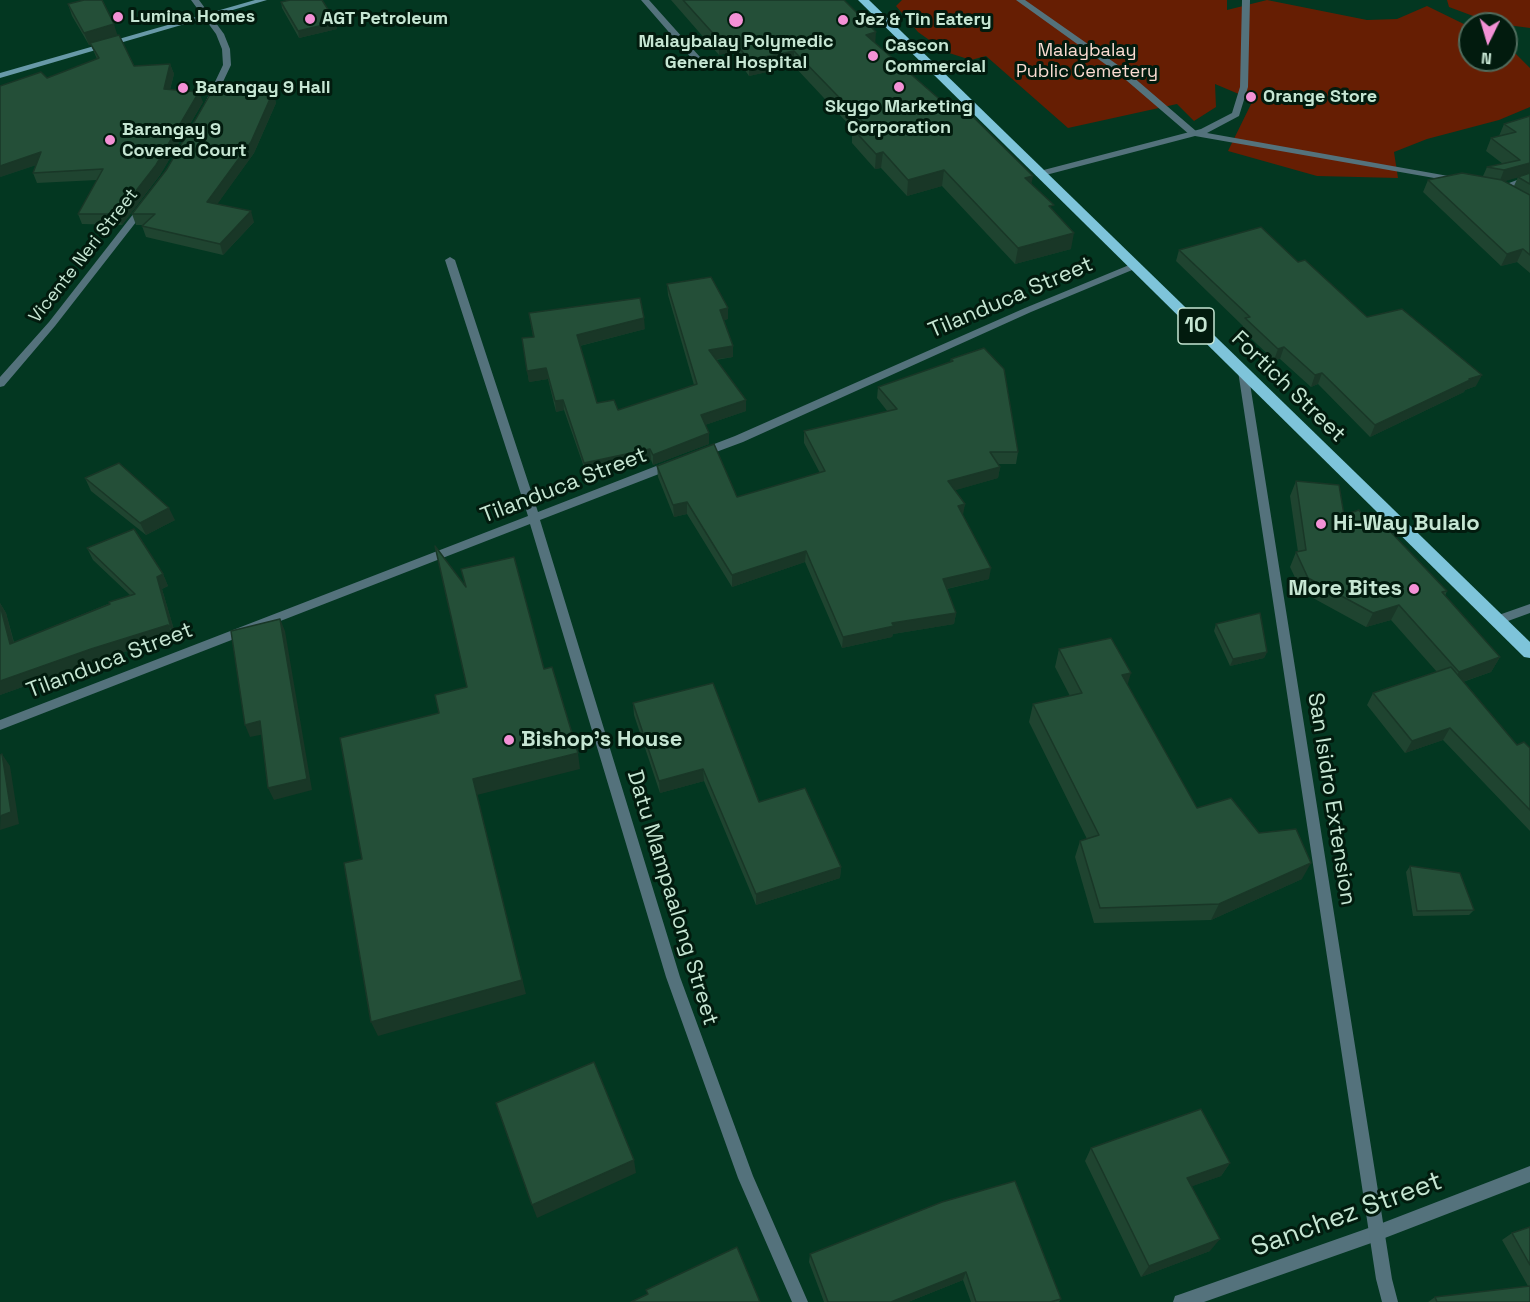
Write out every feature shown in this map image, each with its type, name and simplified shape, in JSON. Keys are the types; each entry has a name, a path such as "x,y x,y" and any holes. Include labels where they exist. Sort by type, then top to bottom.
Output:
{"highway":[{"name":"Fortich Street","path":"863,0 1530,652"}],"main road":[{"path":"0,75 263,0"}],"street":[{"path":"195,0 220,34 226,50 227,65 204,111"},
{"path":"645,0 697,59"},
{"path":"1020,0 1122,72 1193,133 1465,182"},
{"path":"1039,174 1204,131 1236,114 1244,87 1246,0"},
{"path":"1500,188 1530,178"},
{"path":"1489,186 1500,188 1510,194"},
{"name":"Vicente Neri Street","path":"0,384 52,324 152,195"},
{"name":"Datu Mampaalong Street","path":"450,260 534,518 673,977 746,1178 800,1302"},
{"name":"Tilanduca Street","path":"0,725 739,439 1028,310 1134,266"},
{"name":"San Isidro Extension","path":"1243,371 1377,1233 1390,1302"},
{"path":"1497,620 1530,608"},
{"name":"Sanchez Street","path":"1181,1302 1377,1233 1530,1174"}],"green space":[{"name":"Malaybalay Public Cemetery","path":"902,0 1227,0 1227,10 1267,0 1367,20 1397,19 1427,6 1458,21 1458,72 1518,72 1518,56 1530,68 1530,107 1499,120 1427,139 1394,152 1398,178 1317,176 1228,151 1253,100 1215,84 1216,107 1194,121 1177,104 1068,128 986,56 971,60 946,52 918,32 896,6"},
{"path":"1447,0 1530,0 1530,28 1518,26 1518,12 1462,12 1449,7"}],"building":[{"path":"84,0 102,0 114,24 84,33 68,4"},
{"name":"AGT Petroleum","path":"322,0 336,22 298,31 281,2"},
{"path":"683,0 844,0 876,32 866,35 945,104 957,101 1033,176 1025,178 1054,205 1049,206 1074,233 1018,248 944,170 908,180 883,152 876,154 852,128 865,124 794,51 749,60 731,37 719,40"},
{"path":"119,35 134,66 170,64 164,89 199,92 156,165 118,214 78,214 103,169 33,173 41,152 0,166 0,86 41,72 47,78 99,58 90,43"},
{"path":"212,91 273,92 251,142 207,202 251,211 220,244 142,226 155,214 132,214 167,169"},
{"path":"1530,116 1530,163 1504,170 1487,167 1520,160 1491,138 1516,132 1504,124"},
{"path":"1462,173 1502,180 1530,195 1530,255 1523,249 1507,254 1428,180"},
{"path":"1530,173 1530,184 1518,177"},
{"path":"1261,227 1298,262 1305,260 1367,317 1402,309 1482,375 1469,379 1375,425 1322,373 1315,375 1284,347 1278,349 1245,318 1250,317 1179,250"},
{"path":"711,277 728,308 720,310 733,346 709,350 746,400 701,415 709,433 653,455 650,449 584,463 563,400 555,401 546,368 527,371 522,338 534,337 529,313 640,298 644,318 577,335 597,403 614,400 618,410 697,384 667,284"},
{"path":"984,348 1004,369 1018,452 990,452 1000,467 948,481 965,504 958,506 991,568 943,579 956,613 892,623 894,626 843,637 806,551 732,575 687,502 673,505 657,466 714,444 737,497 825,471 804,431 897,409 878,387"},
{"path":"119,463 169,508 140,523 85,478"},
{"path":"1296,481 1339,485 1344,515 1359,510 1374,531 1387,528 1447,591 1442,592 1500,657 1459,672 1399,605 1373,613 1308,578 1296,552 1306,550"},
{"path":"134,529 163,574 157,577 171,628 168,625 0,681 0,605 10,644 110,604 109,602 135,594 87,548"},
{"path":"435,546 466,587 461,569 514,557 544,669 552,667 578,753 473,779 522,980 371,1022 344,863 362,859 340,738 439,713 435,695 467,687"},
{"path":"1260,613 1267,652 1233,659 1216,624"},
{"path":"280,619 307,779 268,788 260,721 245,725 231,631"},
{"path":"1111,638 1131,673 1122,675 1197,808 1231,798 1259,833 1296,829 1311,863 1219,904 1100,908 1080,841 1099,835 1033,704 1082,693 1059,649"},
{"path":"1451,667 1517,745 1524,742 1530,748 1530,810 1450,728 1412,741 1373,693"},
{"path":"713,683 759,802 805,788 841,867 756,894 703,769 659,781 633,703"},
{"path":"2,754 11,812 0,816 0,755"},
{"path":"1410,866 1460,873 1474,910 1417,911"},
{"path":"594,1062 634,1160 532,1205 496,1103"},
{"path":"1201,1109 1230,1163 1187,1178 1220,1239 1149,1266 1091,1148"},
{"path":"1015,1181 1061,1299 1050,1302 976,1302 966,1272 891,1302 828,1302 810,1254 942,1202"},
{"path":"1530,1227 1530,1265 1512,1233"},
{"path":"737,1247 760,1302 631,1302 648,1294 646,1290"},
{"path":"1530,1286 1530,1302 1437,1302 1435,1297"}],"place":[{"name":"Lumina Homes","path":"118,17"},
{"name":"AGT Petroleum","path":"310,19"},
{"name":"Malaybalay Polymedic General Hospital","path":"736,20"},
{"name":"Jez & Tin Eatery","path":"843,20"},
{"name":"Cascon Commercial","path":"873,56"},
{"name":"Skygo Marketing Corporation","path":"899,87"},
{"name":"Barangay 9 Hall","path":"183,88"},
{"name":"Orange Store","path":"1251,97"},
{"name":"Barangay 9 Covered Court","path":"110,140"},
{"name":"Hi-Way Bulalo","path":"1321,524"},
{"name":"More Bites","path":"1414,589"},
{"name":"Bishop's House","path":"509,740"}]}
